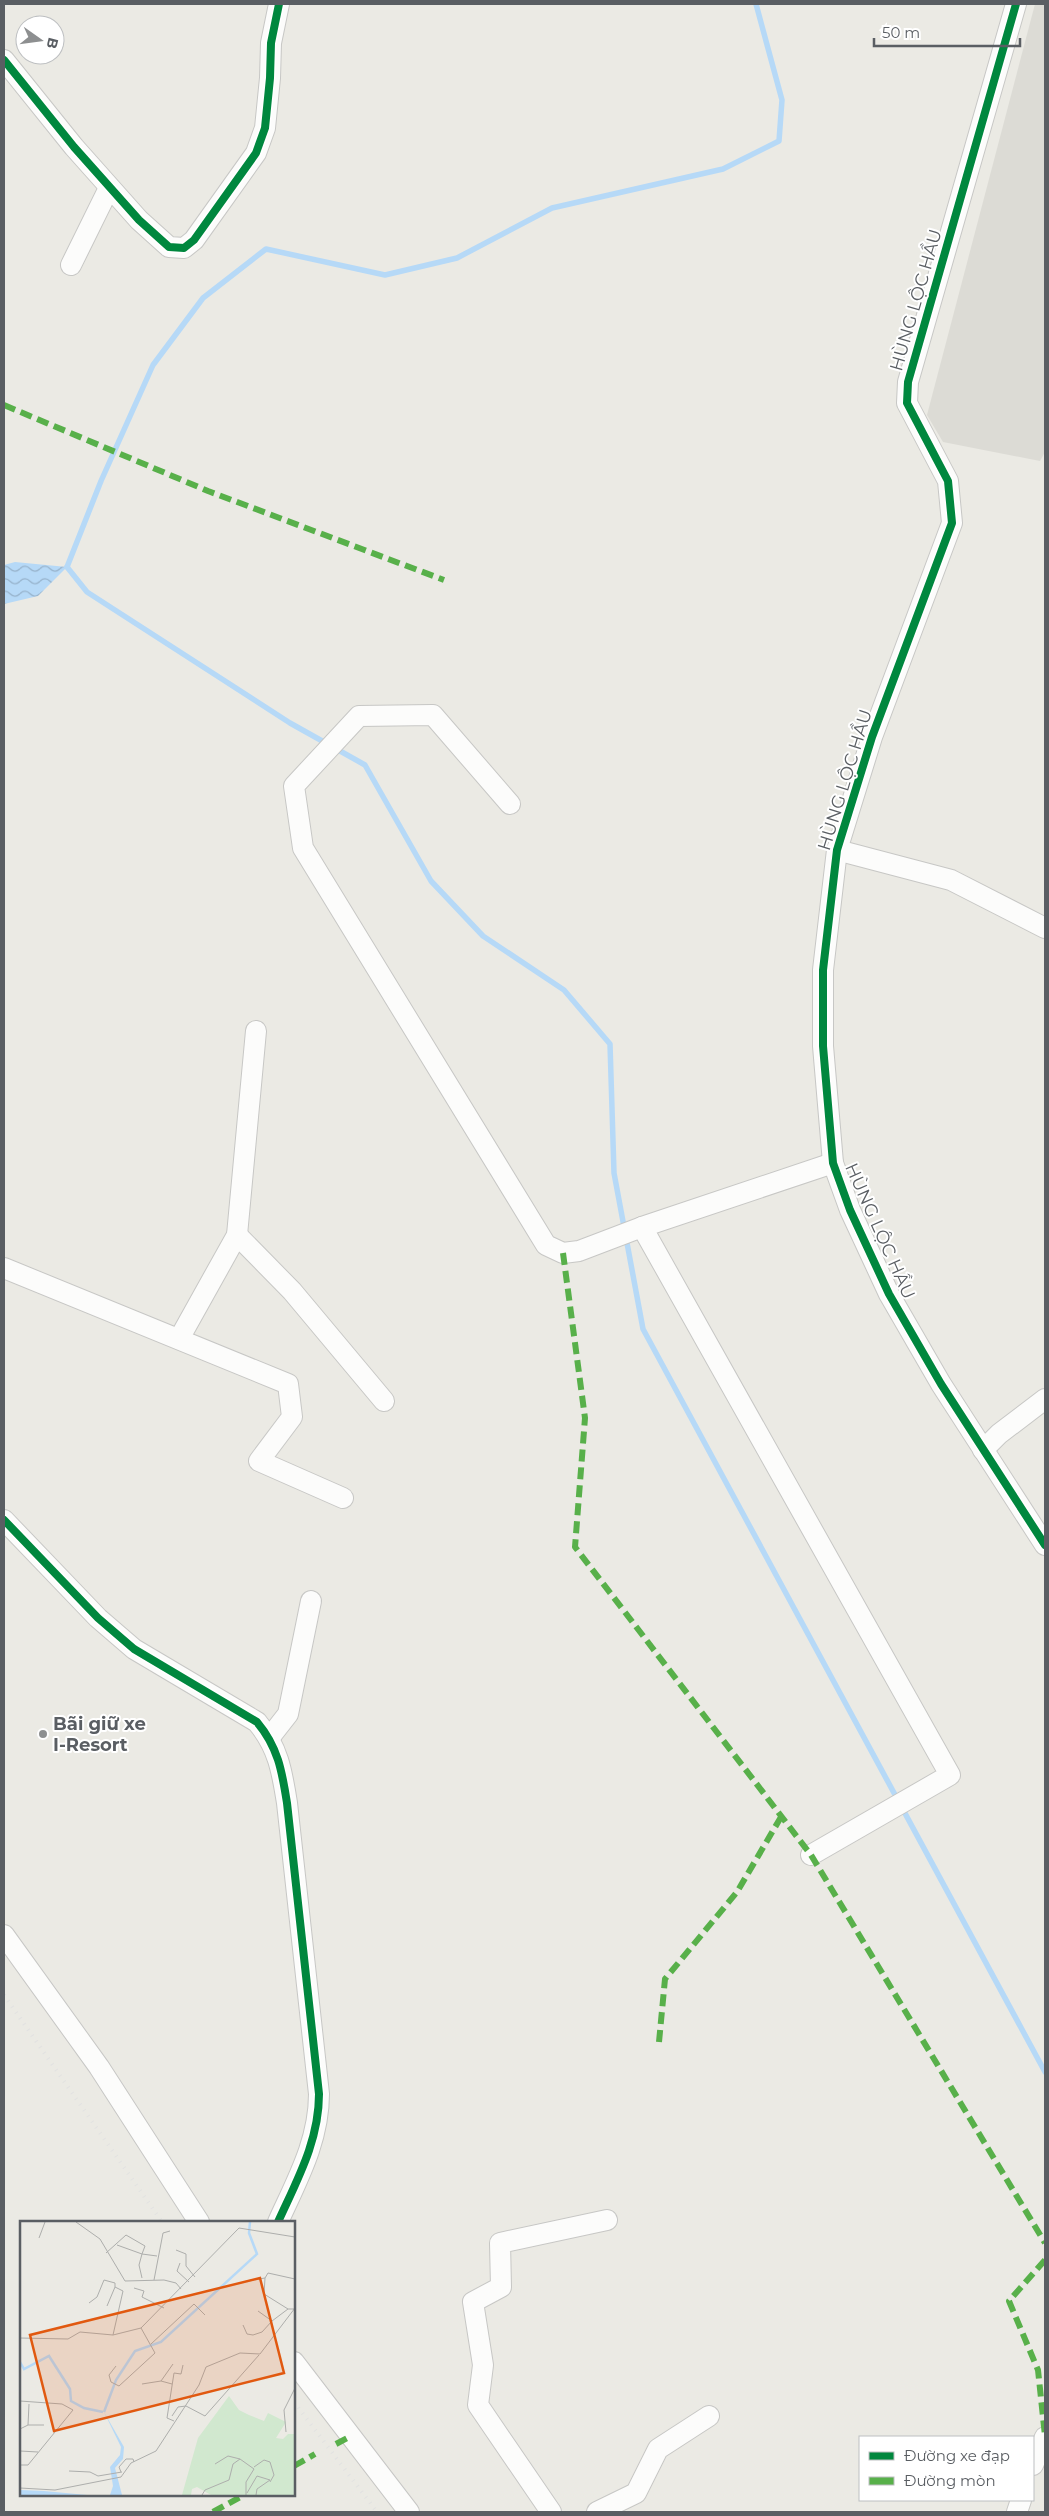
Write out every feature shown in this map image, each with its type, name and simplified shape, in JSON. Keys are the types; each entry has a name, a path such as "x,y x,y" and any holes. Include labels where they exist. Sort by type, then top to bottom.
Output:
{"street":[{"path":"4,60 109,188 139,220 169,247 184,248 194,240 256,153 265,128 271,43 279,4"},
{"name":"HÙNG LỘC HẦU","path":"1016,4 908,382 907,403 948,481 952,523 872,737 837,850 823,970 823,1046 833,1163 850,1210 889,1294 941,1384 1045,1545"},
{"path":"71,265 109,188"},
{"path":"510,804 433,716 359,716 294,786 303,848 546,1245 563,1253 579,1251 642,1227 833,1163"},
{"path":"837,850 951,880 1045,928"},
{"path":"179,1339 237,1235 256,1031"},
{"path":"642,1227 950,1775 810,1856"},
{"path":"237,1235 292,1291 384,1401"},
{"path":"4,1268 288,1384 292,1417 259,1461 343,1498"},
{"path":"983,1450 999,1434 1045,1399"},
{"path":"4,1520 98,1618 134,1649 257,1722 270,1737 278,1757 286,1794 319,2094 319,2114 316,2133 307,2160 278,2221"},
{"path":"270,1737 288,1714 311,1601"},
{"path":"4,1935 98,2067 198,2221"},
{"path":"551,2512 478,2405 483,2365 473,2302 501,2287 500,2243 607,2220"},
{"path":"295,2363 409,2512"},
{"path":"597,2512 636,2493 658,2449 709,2416"},
{"path":"1034,2463 1045,2437"}],"shaded area":[{"path":"1035,4 1045,4 1045,452 1040,461 943,442 927,415"}],"water":[{"path":"15,562 67,567 38,596 4,604 4,565"}],"waterway":[{"path":"67,567 101,481 153,365 203,298 266,249 385,275 457,258 552,208 723,169 779,141 782,100 756,4"},
{"path":"67,567 87,592 290,723 365,765 431,881 483,936 564,990 610,1044 614,1173 643,1329 1045,2072"}],"railway":[{"path":"4,1995 161,2221"},
{"path":"295,2403 377,2512"}],"marked path":[{"path":"4,405 208,491 444,580"},
{"path":"563,1253 585,1418 575,1547 811,1855 1045,2243"},
{"path":"659,2042 665,1979 737,1892 781,1817"},
{"path":"1045,2260 1009,2301 1038,2370 1045,2436"},
{"path":"336,2444 351,2436"},
{"path":"295,2465 315,2454"},
{"path":"213,2512 242,2496"}],"cycle path":[{"path":"4,60 74,147 139,220 169,247 184,248 194,240 256,153 265,128 271,43 279,4"},
{"path":"1016,4 908,382 907,403 948,481 952,523 872,737 837,850 823,970 823,1046 833,1163 850,1210 889,1294 941,1384 1045,1545"},
{"path":"4,1520 98,1618 134,1649 257,1722 270,1741 278,1760 287,1803 319,2094 315,2128 306,2160 278,2221"}],"place":[{"name":"Bãi giữ xe I-Resort","path":"43,1734"}]}
